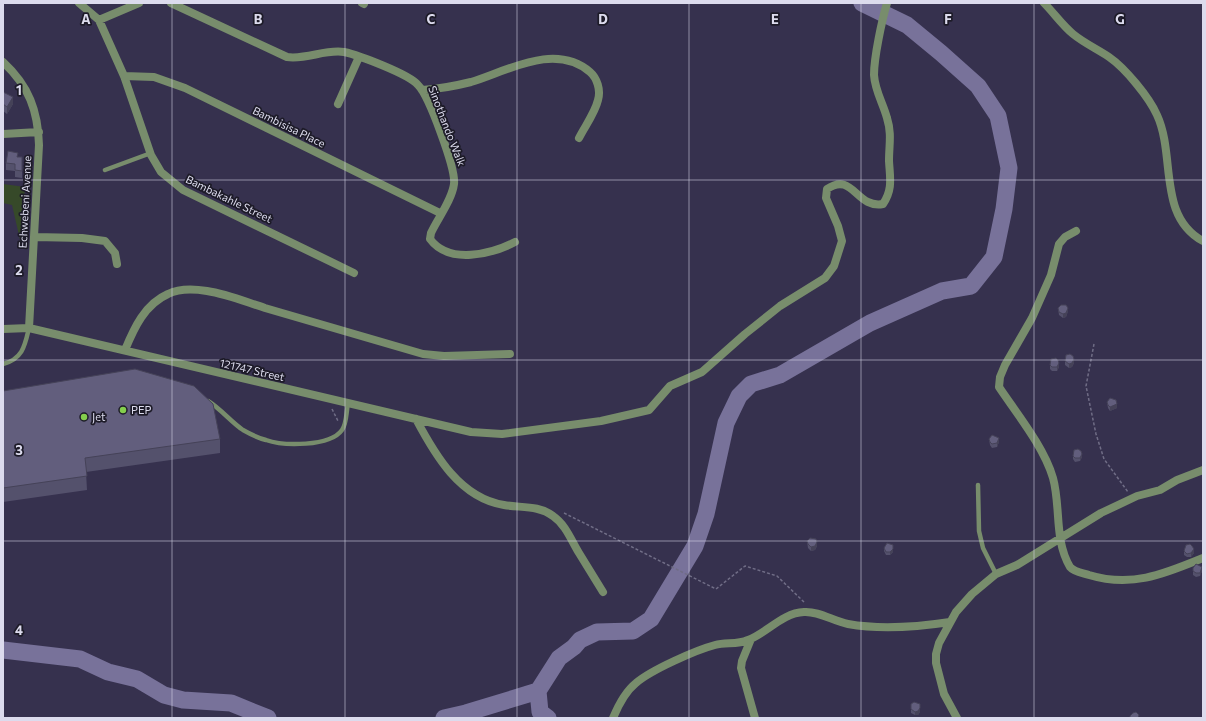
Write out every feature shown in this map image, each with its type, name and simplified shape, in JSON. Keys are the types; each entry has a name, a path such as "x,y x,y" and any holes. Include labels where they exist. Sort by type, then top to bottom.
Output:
{"street":[{"name":"Bambakahle Street","path":"79,3 99,20 124,76 151,153 161,172 183,190 354,273"},
{"path":"99,20 139,3"},
{"name":"Sinothando Walk","path":"171,3 287,57 301,58 341,52 359,57 406,76 418,84 422,90 441,136 454,174 453,187 430,236 432,242 437,246 457,254 500,250 515,242"},
{"name":"121747 Street","path":"29,328 471,432 502,434 601,421 649,410 670,386 702,372 745,334 780,306 825,278 834,266 842,241 838,226 826,198 827,189 833,185 842,184 850,188 866,203 874,205 883,204 889,196 892,182 889,160 891,136 887,117 878,96 874,76 887,3"},
{"path":"1044,3 1072,34 1088,46 1109,57 1145,96 1157,116 1167,154 1172,201 1181,220 1193,236 1203,241"},
{"path":"338,104 359,57"},
{"path":"422,90 471,82 527,62 545,59 573,62 591,73 597,82 599,91 598,100 579,138"},
{"name":"Echwebeni Avenue","path":"3,62 22,84 32,100 38,132 35,237 29,328"},
{"name":"Bambisisa Place","path":"124,76 154,77 185,88 440,213"},
{"path":"3,134 38,132"},
{"path":"1076,231 1065,237 1059,244 1051,275 1039,303 1005,365 998,383 1043,454 1053,478 1060,537 1071,568 1076,571 1100,578 1118,580 1150,578 1175,570 1203,558"},
{"path":"35,237 82,238 105,241 115,253 117,264"},
{"path":"125,350 133,330 142,315 157,301 168,294 191,289 222,293 262,307 423,354 444,356 510,354"},
{"path":"3,330 29,328"},
{"path":"416,419 434,453 470,491 491,502 541,509 554,516 568,534 603,592"},
{"path":"957,718 944,694 936,663 936,654 939,643 950,622 972,594 996,574 1017,565 1101,513 1133,498 1160,490 1177,480 1203,470"},
{"path":"613,718 630,689 637,682 711,646 738,643 751,639 786,617 805,612 845,624 861,626 928,625 950,622"},
{"path":"751,639 742,661 742,668 755,718"}],"lane":[{"path":"105,170 151,153"},
{"path":"3,364 16,359 23,351 29,328"},
{"path":"203,397 217,406 242,429 267,441 316,443 327,441 342,431 348,404"},
{"path":"978,485 979,531 983,548 996,574"}],"path":[{"path":"1094,344 1086,386 1096,434 1104,459 1133,498"},
{"path":"319,397 335,413 342,431"},
{"path":"566,514 716,589 745,566 778,576 805,603"}],"green space":[{"path":"3,184 25,187 21,244 12,205 3,203"}],"building":[{"path":"3,92 13,97 7,107 3,104"},
{"path":"8,151 18,153 17,157 22,157 22,171 15,170 15,164 6,163"},
{"path":"1061,305 1066,305 1068,308 1066,313 1063,314 1059,312 1058,308"},
{"path":"1070,354 1074,359 1072,363 1069,364 1065,361 1066,355"},
{"path":"1056,358 1059,363 1057,367 1052,367 1050,365 1051,359"},
{"path":"135,369 194,386 213,404 220,439 85,458 87,476 3,488 3,391"},
{"path":"1110,398 1116,400 1117,404 1110,407 1107,402"},
{"path":"992,435 999,438 997,443 992,444 990,442 989,439"},
{"path":"1078,449 1082,454 1080,458 1075,458 1073,456 1074,450"},
{"path":"810,538 816,539 817,542 815,546 811,547 808,544 807,541"},
{"path":"887,543 893,545 893,549 890,552 886,552 884,548"},
{"path":"1190,544 1194,549 1191,553 1187,554 1184,551 1186,545"},
{"path":"1196,564 1202,567 1200,573 1193,571"},
{"path":"914,702 920,704 920,708 915,712 911,709 911,704"},
{"path":"1136,712 1139,715 1138,718 1130,718 1133,713"}],"waterway":[{"path":"444,718 466,713 538,691 559,658 574,647 580,640 597,632 633,631 651,619 695,546 706,514 726,423 739,396 751,384 780,375 870,323 942,291 971,286 994,257 1004,209 1009,168 998,116 978,86 941,53 907,25 862,3"},
{"path":"3,650 80,659 108,672 137,679 164,695 183,700 231,703 268,718"},
{"path":"538,691 540,712 548,718"}],"place":[{"name":"PEP","path":"123,410"},
{"name":"Jet","path":"84,417"}]}
